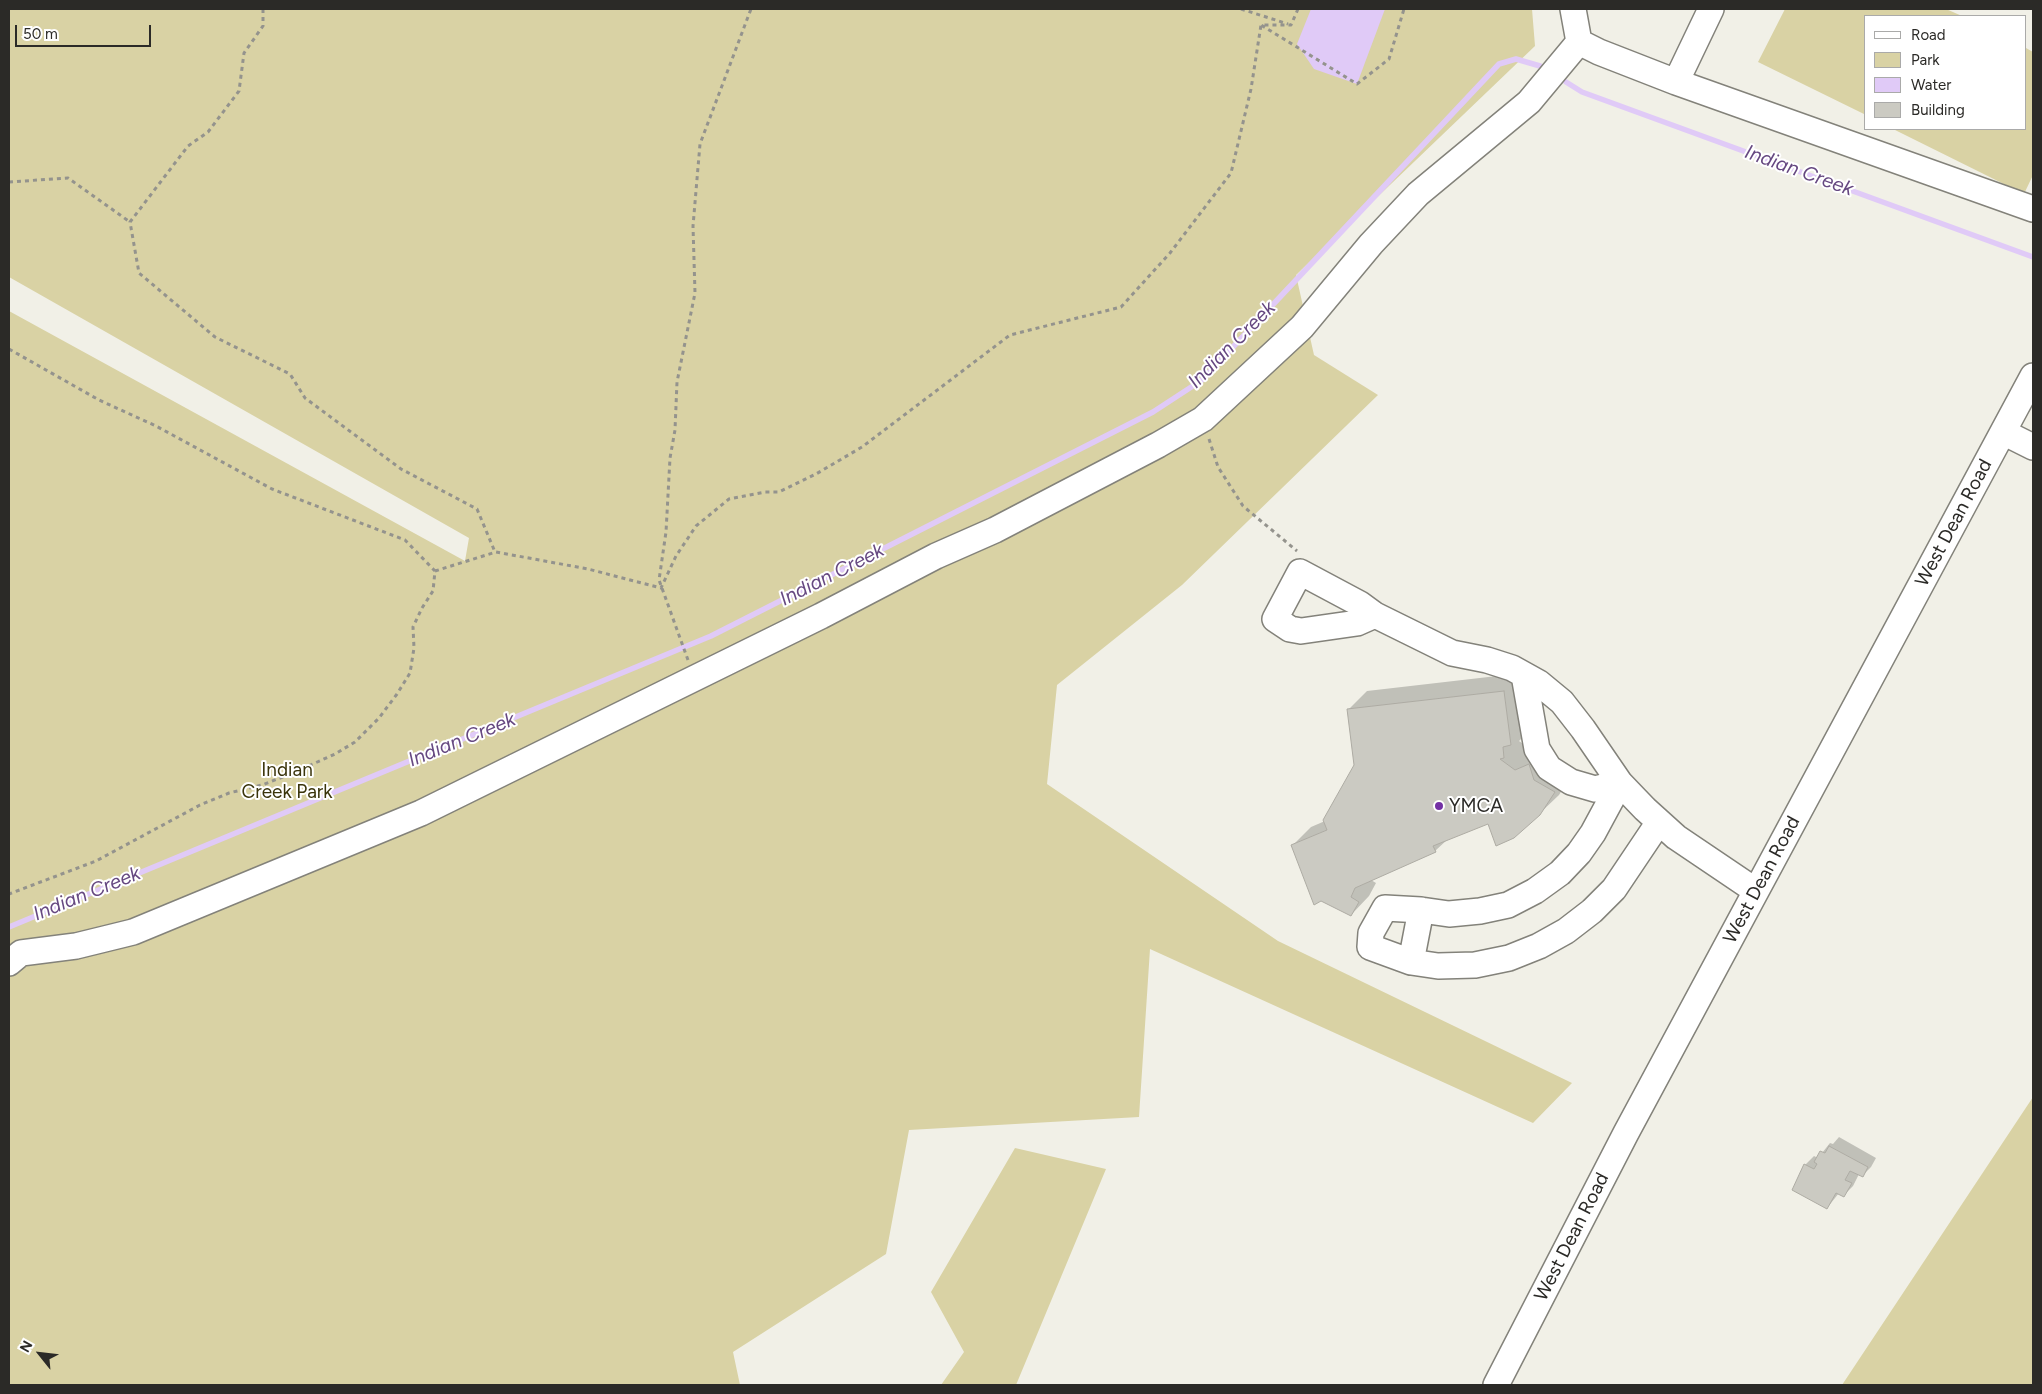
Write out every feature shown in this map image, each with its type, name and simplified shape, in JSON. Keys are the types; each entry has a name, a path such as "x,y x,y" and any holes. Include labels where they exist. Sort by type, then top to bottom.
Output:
{"street":[{"path":"1573,9 1579,42"},
{"path":"1676,82 1711,9"},
{"path":"1579,42 1676,82 2033,209"},
{"path":"9,963 21,953 76,946 133,932 421,813 821,616 936,556 995,530 1158,445 1203,419 1302,327 1370,244 1418,194 1529,102 1579,42"},
{"name":"West Dean Road","path":"1496,1385 1626,1133 2033,376"},
{"path":"2004,432 2033,447"},
{"path":"1375,615 1357,623 1301,631 1290,629 1275,619 1300,572 1360,604 1375,615 1452,653 1487,660 1512,668 1539,683 1562,702 1620,783 1659,822 1676,837 1756,891"},
{"path":"1524,675 1536,748 1550,768 1571,782 1595,788 1620,783"},
{"path":"1620,783 1593,833 1579,853 1560,873 1535,891 1508,905 1480,911 1449,914 1385,908 1371,933 1370,947 1410,962 1438,966 1475,964 1509,958 1540,946 1592,911 1614,889 1659,822"},
{"path":"1410,962 1421,910"}],"path":[{"path":"130,222 188,146 208,132 238,91 244,53 262,26 263,9"},
{"path":"683,650 659,580 666,532 670,458 675,430 677,382 695,293 692,226 700,144 751,9"},
{"path":"1241,9 1291,25"},
{"path":"1291,25 1298,9"},
{"path":"1261,24 1357,84 1389,59 1404,9"},
{"path":"662,588 676,556 696,526 728,499 765,492 779,492 816,474 854,452 956,378 1010,335 1121,307 1170,253 1231,173 1251,89 1261,24"},
{"path":"1261,24 1291,25"},
{"path":"9,182 68,178 130,222 139,273 215,337 290,374 304,398 400,469 477,509 496,552"},
{"path":"9,349 99,400 156,426 272,489 405,540 435,571 433,591 422,608 414,627 414,648 410,673 398,694 355,742 293,773 262,785 229,793 200,804 96,861 9,894"},
{"path":"1203,419 1218,467 1243,506 1304,556 1310,578"},
{"path":"435,571 496,552 588,569 662,588"}],"green space":[{"name":"Indian Creek Park","path":"9,9 1532,9 1535,46 1296,275 1314,355 1378,395 1182,585 1057,685 1047,784 1278,941 1572,1083 1533,1123 1150,949 1139,1117 909,1130 886,1254 733,1352 740,1385 9,1385 9,311 465,561 469,538 9,277"},
{"path":"1785,9 1946,9 1960,15 1864,15 1864,114 1758,62"},
{"path":"2027,49 2033,52 2033,175 2024,194 1895,130 2027,130"},
{"path":"2033,1097 2033,1385 1842,1385"},
{"path":"1015,1148 1106,1169 1016,1385 941,1385 964,1352 931,1292"}],"water":[{"path":"1311,9 1385,9 1357,84 1314,69 1297,44"}],"building":[{"name":"YMCA","path":"1504,691 1511,745 1503,747 1504,758 1500,759 1515,770 1529,764 1534,780 1555,792 1540,815 1514,838 1496,846 1488,824 1433,846 1436,852 1355,888 1351,897 1359,902 1351,916 1321,901 1314,905 1291,845 1327,830 1323,820 1354,765 1347,709"},
{"path":"1829,1146 1868,1167 1863,1177 1850,1171 1845,1180 1852,1183 1844,1197 1836,1193 1827,1209 1792,1190 1804,1164 1814,1169 1817,1164 1814,1162 1820,1151 1825,1153"}],"waterway":[{"name":"Indian Creek","path":"9,927 711,636 1153,412 1202,380 1499,64 1516,59 1540,66"},
{"name":"Indian Creek","path":"1566,82 1582,92 2033,257"}],"place":[{"name":"YMCA","path":"1439,806"}]}
